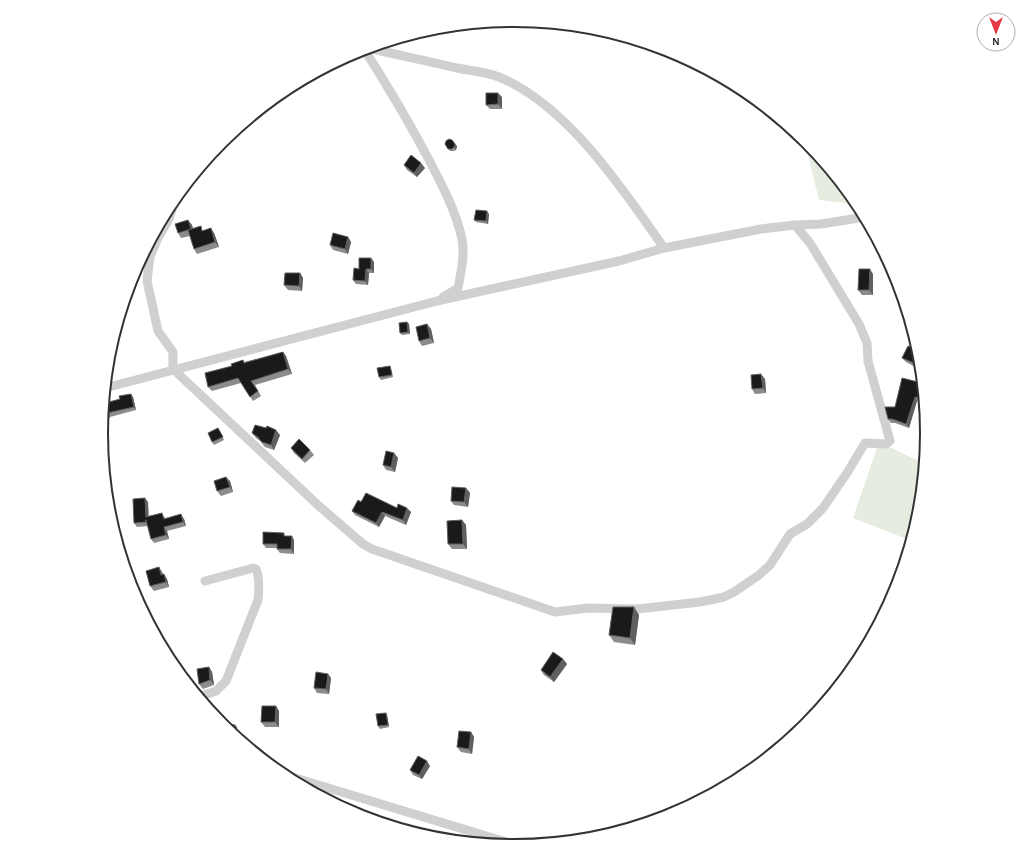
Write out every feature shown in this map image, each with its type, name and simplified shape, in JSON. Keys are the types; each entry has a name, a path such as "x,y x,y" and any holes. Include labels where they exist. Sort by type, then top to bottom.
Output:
{"street":[{"path":"379,51 498,76 523,89 550,109 587,146 626,193 664,248"},
{"path":"367,55 422,146 457,220 462,241 463,257 458,288 437,301"},
{"path":"170,218 158,238 150,257 147,281 158,331 173,352 174,369 319,506 363,544 372,549 555,612 588,608 637,609 724,598 759,575 770,565 790,534 807,524 823,508 865,443 886,444 890,441 868,361 867,343 859,324 810,243 795,225"},
{"path":"110,387 437,301 619,261 664,248 731,234 795,225 821,224 858,218"},
{"path":"203,695 216,691 226,681 259,594 258,573 256,569 253,568 206,581"},
{"path":"302,780 497,839"}],"shaded area":[{"path":"807,152 820,165 849,203 819,200"},
{"path":"879,442 920,462 913,513 907,539 853,518"}],"building":[{"path":"486,93 498,93 498,104 486,105"},
{"path":"449,139 455,144 452,149 448,149 445,144"},
{"path":"411,155 421,163 414,173 404,165"},
{"path":"476,210 487,211 486,221 474,220"},
{"path":"188,220 191,229 178,233 175,224"},
{"path":"201,226 202,231 211,228 215,242 194,249 188,230"},
{"path":"333,233 348,237 345,249 330,245"},
{"path":"359,258 371,258 371,269 366,269 365,281 353,280 354,268 359,269"},
{"path":"859,269 870,269 869,290 858,290"},
{"path":"285,273 300,273 299,286 284,285"},
{"path":"407,322 408,332 400,333 399,323"},
{"path":"427,324 430,338 419,341 416,327"},
{"path":"908,346 912,348 914,363 902,358"},
{"path":"283,352 288,369 251,381 258,391 250,397 238,378 208,387 205,373 232,366 231,364 243,360 244,363"},
{"path":"390,366 392,375 379,377 377,368"},
{"path":"761,374 763,388 752,389 751,375"},
{"path":"902,378 917,382 919,398 915,397 906,424 888,419 885,407 895,407"},
{"path":"131,394 134,407 108,413 109,402 120,399 119,396"},
{"path":"255,425 266,428 267,426 276,430 271,445 262,442 252,433"},
{"path":"218,428 223,437 212,442 208,433"},
{"path":"299,439 310,450 302,459 291,448"},
{"path":"386,451 394,453 391,467 383,465"},
{"path":"226,477 230,487 217,491 214,481"},
{"path":"452,487 466,488 464,502 451,501"},
{"path":"366,493 397,508 398,504 407,508 403,520 382,512 376,523 352,511 358,500 361,502"},
{"path":"145,498 146,517 162,513 164,519 181,514 183,522 164,527 166,535 151,539 146,520 146,522 134,523 133,499"},
{"path":"462,520 463,544 448,544 447,521"},
{"path":"263,532 284,533 284,536 292,536 291,549 277,549 277,544 263,544"},
{"path":"159,567 161,575 164,574 166,582 150,586 146,571"},
{"path":"613,607 634,607 630,638 609,635"},
{"path":"553,652 563,659 550,677 541,670"},
{"path":"209,667 210,680 199,684 197,669"},
{"path":"316,672 328,674 326,689 314,688"},
{"path":"262,706 276,706 275,722 261,722"},
{"path":"386,713 388,725 378,726 376,714"},
{"path":"459,731 471,732 469,749 457,747"},
{"path":"418,756 427,761 419,775 410,770"}]}
